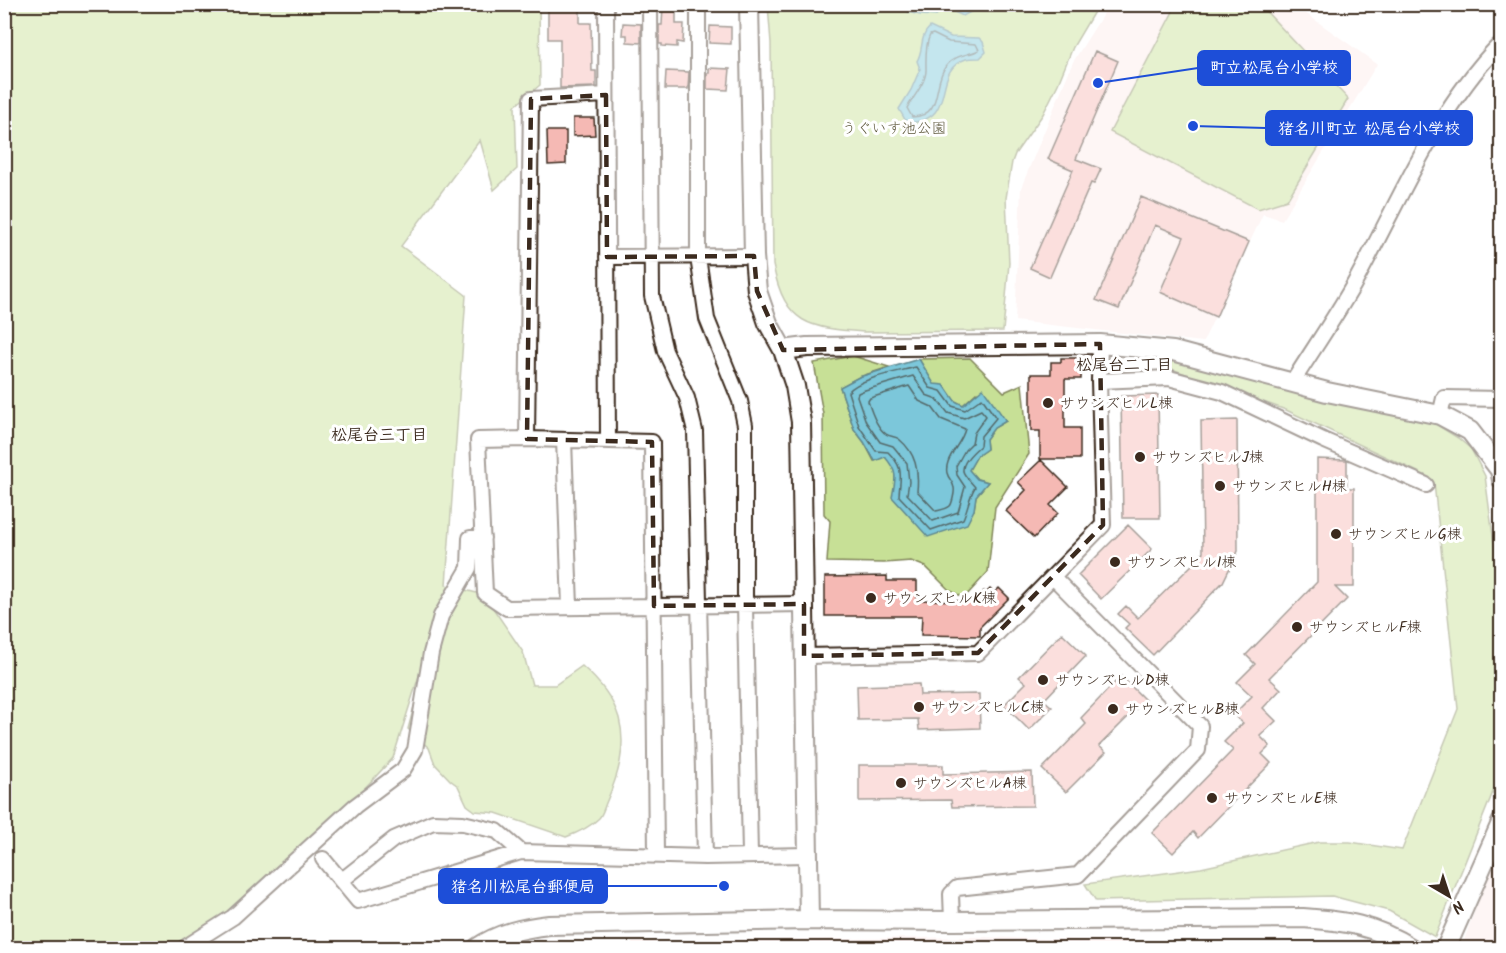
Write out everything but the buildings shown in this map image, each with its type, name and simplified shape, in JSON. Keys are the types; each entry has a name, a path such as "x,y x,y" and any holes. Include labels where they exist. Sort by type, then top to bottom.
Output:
{"street":[{"path":"606,4 608,441"},
{"path":"650,4 652,296 665,351 687,398 695,431 705,857"},
{"path":"698,4 698,256 707,319 740,401 745,425 745,605 750,855"},
{"path":"749,4 754,256 757,291 768,323 783,350 795,386 801,422 809,920"},
{"path":"1292,383 1353,287 1397,200 1451,105 1484,60 1498,46 1502,47"},
{"path":"527,439 531,99 606,95"},
{"path":"607,257 754,256"},
{"path":"783,350 807,347 1100,344 1173,351 1327,392 1440,415 1470,430 1501,473"},
{"path":"804,656 978,653 1103,525 1100,344"},
{"path":"1099,381 1169,378 1222,392 1426,485"},
{"path":"1440,415 1444,398 1502,399"},
{"path":"656,854 654,606 652,442 478,440 486,593 507,608 654,606 698,606 804,604"},
{"path":"564,440 570,607"},
{"path":"184,948 233,916 355,806 403,770 415,750 431,653 441,616 469,568 470,538 483,538"},
{"path":"952,921 951,894 957,888 1078,875 1198,750 1200,726 1053,577"},
{"path":"1446,948 1502,821"},
{"path":"341,881 394,839 433,822 464,823 496,831 521,852"},
{"path":"322,859 358,901 521,852 705,857 808,855"},
{"path":"477,948 514,930 549,925 809,920 1303,918 1344,921 1376,930 1411,948"}],"highlighted area":[{"path":"606,95 607,257 754,256 757,291 783,350 1100,344 1103,525 978,653 804,656 804,604 654,606 652,442 527,439 531,99"}],"shaded area":[{"path":"1109,5 1294,5 1377,64 1282,220 1263,214 1203,342 1015,321 1021,188 1073,62"},
{"path":"1501,838 1501,948 1462,948 1462,946"},
{"path":"978,937 1190,943 1218,948 629,948 633,942"}],"green space":[{"path":"1177,4 1260,5 1348,99 1287,200 1258,209 1110,132"},
{"path":"5,5 539,5 540,85 515,106 517,169 494,190 480,140 401,246 466,295 446,585 484,595 523,652 532,685 555,685 582,666 609,696 619,718 622,751 614,783 603,812 591,825 566,837 496,813 475,811 467,805 458,786 435,764 429,748 408,729 440,609 393,758 247,913 165,948 5,948"},
{"name":"うぐいす池公園","path":"768,5 1098,5 1073,47 1043,114 1015,154 1012,162 1006,198 1009,263 1003,331 864,332 814,325 802,320 793,312 778,285 773,265 771,43"},
{"path":"853,356 889,367 859,377 840,387 854,429 874,461 885,456 895,469 895,483 974,510 976,496 988,482 977,479 969,470 977,456 987,449 986,439 994,428 1006,421 977,392 963,405 955,401 934,385 919,359 970,358 1004,392 1022,384 1029,454 995,507 988,572 964,598 949,590 926,567 911,561 827,562 830,521 824,514 823,414 814,363"},
{"path":"1172,361 1434,423 1471,449 1485,476 1501,597 1501,772 1435,937 1389,911 1332,896 1096,901 1085,884 1201,868 1319,842 1350,842 1402,850 1458,709 1434,483 1429,477 1286,410 1169,368"}],"water":[{"path":"979,4 980,7 963,16 952,11 942,11 935,16 920,15 908,12 902,5"},
{"path":"930,27 951,37 979,38 986,52 980,58 966,59 955,65 945,84 940,105 934,113 924,120 907,123 899,109 920,69 917,61 924,35"},
{"path":"919,359 934,384 944,385 955,401 963,405 983,388 1006,421 994,428 986,439 987,449 977,456 969,470 977,479 988,482 976,496 974,510 967,524 928,537 892,497 894,471 885,457 875,461 854,429 840,387 859,377"}],"place":[{"name":"町立松尾台小学校","path":"1098,83"},
{"name":"猪名川町立 松尾台小学校","path":"1193,126"},
{"name":"サウンズヒルL棟","path":"1048,403"},
{"name":"サウンズヒルJ棟","path":"1140,457"},
{"name":"サウンズヒルH棟","path":"1220,486"},
{"name":"サウンズヒルG棟","path":"1336,534"},
{"name":"サウンズヒルI棟","path":"1115,562"},
{"name":"サウンズヒルK棟","path":"871,598"},
{"name":"サウンズヒルF棟","path":"1297,627"},
{"name":"サウンズヒルD棟","path":"1043,680"},
{"name":"サウンズヒルC棟","path":"919,707"},
{"name":"サウンズヒルB棟","path":"1113,709"},
{"name":"サウンズヒルA棟","path":"901,783"},
{"name":"サウンズヒルE棟","path":"1212,798"},
{"name":"猪名川松尾台郵便局","path":"724,886"}],"district":[{"name":"松尾台二丁目","path":"1124,364"},
{"name":"松尾台三丁目","path":"379,434"}]}
